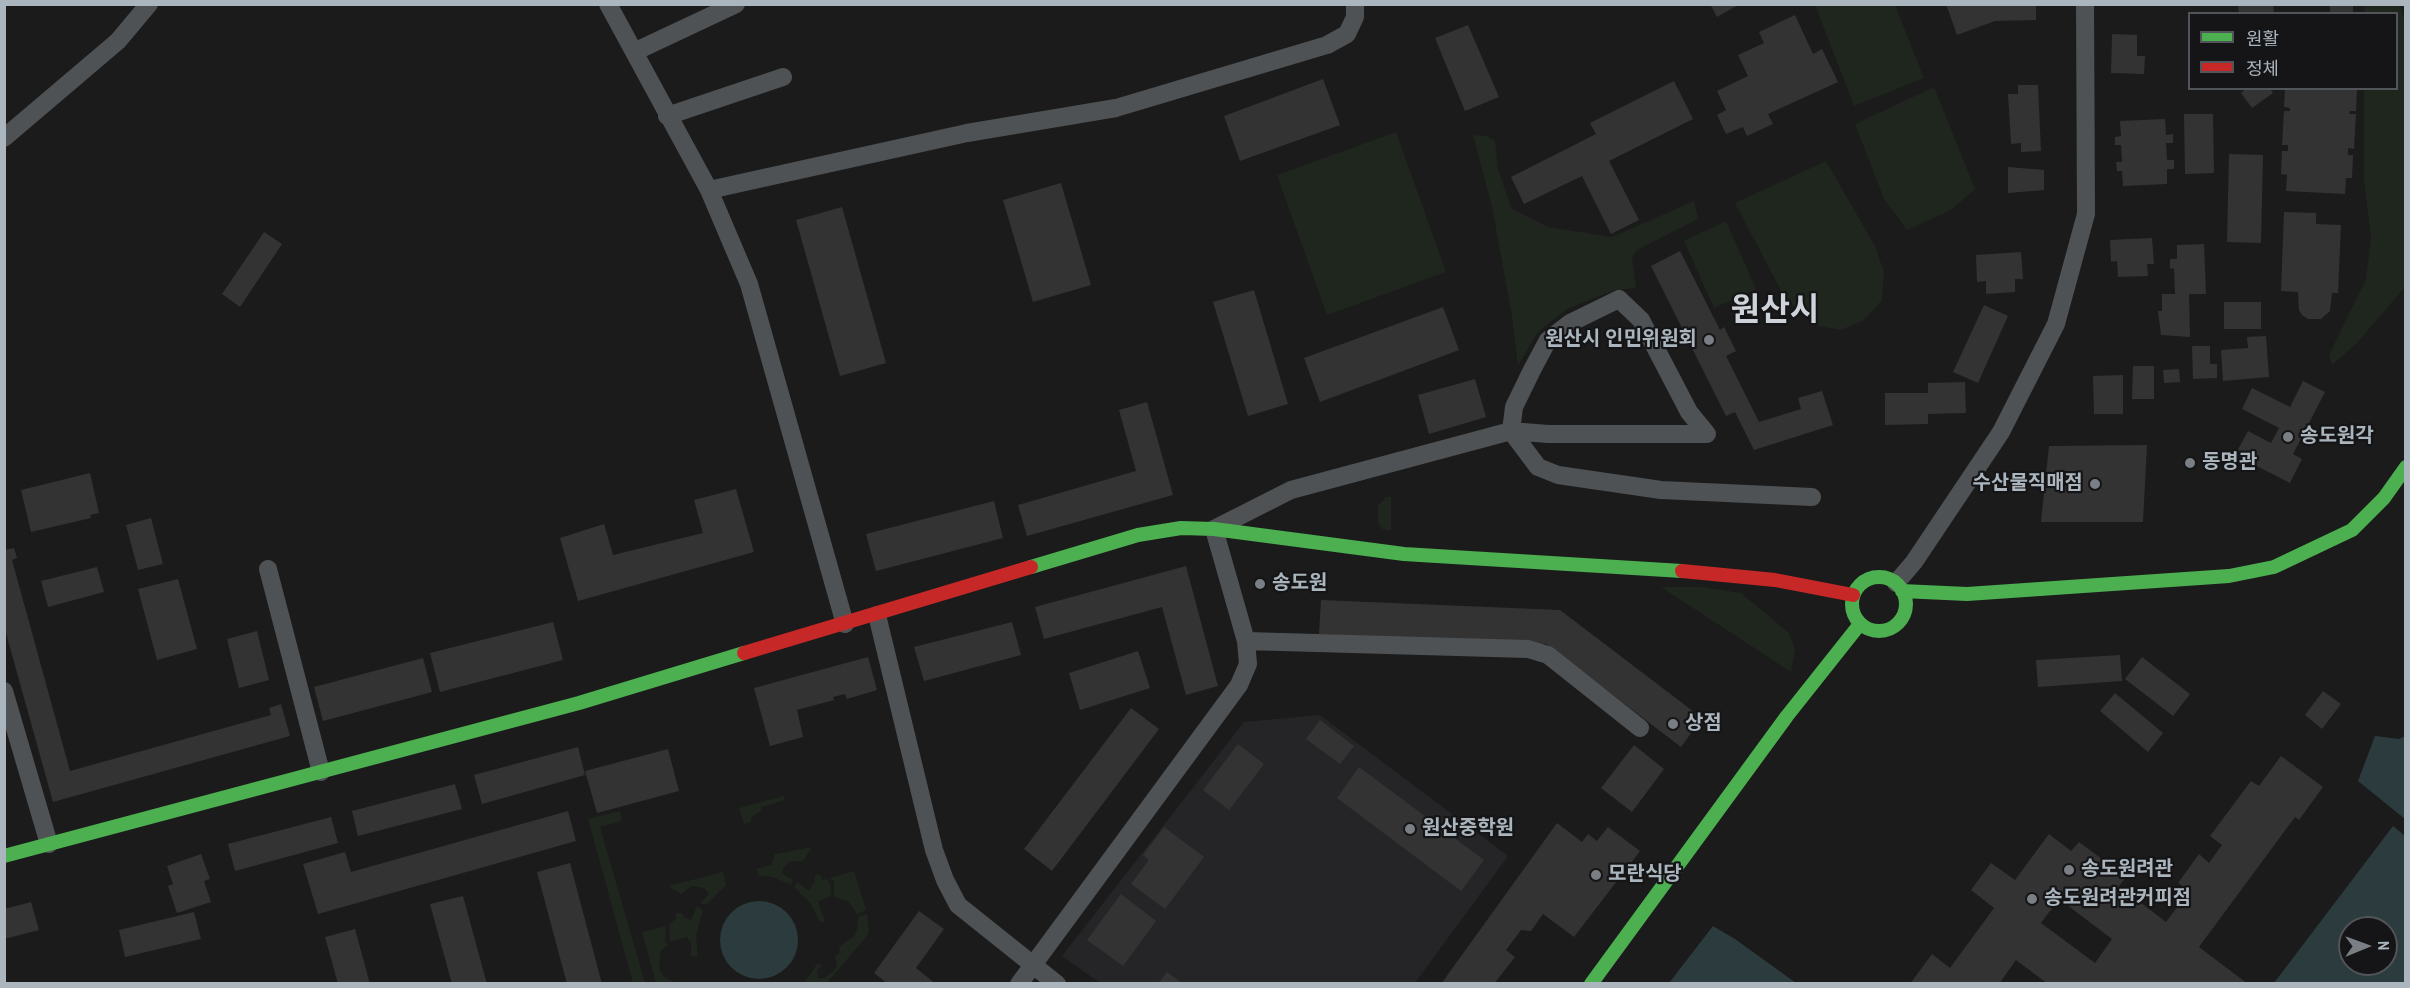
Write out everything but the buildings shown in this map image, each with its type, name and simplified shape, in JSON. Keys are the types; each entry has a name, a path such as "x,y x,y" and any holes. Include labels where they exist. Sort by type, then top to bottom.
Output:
{"main road":[{"path":"1899,587 1967,594 2229,576 2274,567 2352,530 2384,498 2406,467"},
{"path":"4,856 579,703 1138,535 1181,528 1214,529 1404,554 1715,573 1775,580 1853,595"},
{"path":"1871,578 1887,578 1899,587 1905,598 1904,614 1893,627 1876,631 1860,624 1852,610 1853,595 1863,582 1871,578"},
{"path":"1591,984 1787,716 1860,624"}],"street":[{"path":"4,138 118,41 149,4"},
{"path":"608,4 709,190 748,284 845,624"},
{"path":"634,52 736,4"},
{"path":"709,190 968,133 1116,108 1327,45 1347,34 1355,17 1355,4"},
{"path":"1899,587 2001,432 2056,324 2086,214 2085,4"},
{"path":"667,116 783,77"},
{"path":"1019,984 1239,685 1248,664 1246,641 1214,529 1291,490 1510,431 1548,435 1707,434 1689,412 1641,321 1618,299 1570,323 1548,340 1514,406 1510,431 1538,467 1558,475 1661,490 1812,496"},
{"path":"268,569 321,772"},
{"path":"877,615 934,850 945,880 958,905 1056,984"},
{"path":"1246,641 1528,649 1548,655 1640,728"},
{"path":"4,692 49,844"}],"shaded area":[{"path":"1815,5 1895,5 1924,78 1854,106"},
{"path":"2365,5 2399,5 2405,20 2405,287 2356,344 2332,365 2329,355 2366,279 2371,238 2364,180 2364,90 2398,90 2398,12 2364,12"},
{"path":"1934,87 1975,189 1951,210 1907,230 1884,199 1855,124"},
{"path":"1396,132 1446,272 1327,315 1277,175"},
{"path":"1473,135 1486,136 1495,141 1498,170 1512,209 1548,227 1612,237 1694,201 1698,219 1637,250 1632,258 1636,288 1615,290 1567,309 1537,333 1518,366 1512,316 1492,207"},
{"path":"1826,161 1875,246 1884,272 1882,300 1864,320 1841,330 1818,326 1785,298 1735,203"},
{"path":"1726,221 1756,289 1714,308 1684,241"},
{"path":"1386,497 1391,497 1391,531 1382,529 1378,522 1378,506"},
{"path":"1661,587 1702,587 1741,593 1789,633 1795,649 1791,672"},
{"path":"1320,715 1508,856 1415,983 1100,983 1062,956 1244,722"},
{"path":"2375,736 2399,739 2405,736 2405,819 2358,781"},
{"path":"784,796 785,800 761,807 761,811 751,817 751,822 744,824 739,808"},
{"path":"620,811 622,821 600,827 645,983 633,983 588,819"},
{"path":"2393,826 2405,836 2405,983 2274,983"},
{"path":"812,847 803,861 790,862 783,868 783,874 793,880 791,885 773,877 759,876 756,869 771,865 775,854"},
{"path":"854,871 866,910 857,914 849,902 834,897 834,882 830,878"},
{"path":"723,872 726,885 706,905 700,903 709,894 704,888 692,886 681,894 668,886"},
{"path":"820,874 822,880 827,879 830,883 831,896 818,902 825,922 820,922 811,904 794,887 797,882 809,891 815,881 815,875"},
{"path":"759,901 774,904 787,912 795,925 798,940 795,955 787,968 774,976 759,979 744,976 731,968 723,955 720,940 723,925 731,912 744,904"},
{"path":"697,906 703,910 696,936 698,956 691,957 691,943 687,937 670,942 669,924 676,919 676,913 681,913 685,918 691,920"},
{"path":"867,914 869,932 867,936 827,983 804,983 817,964 822,965 817,971 818,978 824,978 833,972 837,966 835,956 839,953 840,946 854,936 858,917"},
{"path":"666,926 665,942 669,945 661,950 659,968 663,976 676,983 656,983 642,932"},
{"path":"1713,926 1735,939 1796,983 1669,983"}],"traffic: fast":[{"path":"1902,591 1967,594 2229,576 2274,567 2352,530 2384,498 2406,467"},
{"path":"1031,567 1138,535 1181,528 1214,529 1404,554 1682,571"},
{"path":"1879,577 1889,579 1898,585 1904,594 1906,604 1904,614 1898,623 1889,629 1879,631 1869,629 1860,623 1854,614 1852,604 1854,594 1860,585 1869,579 1879,577"},
{"path":"1591,984 1787,716 1860,624"},
{"path":"4,856 579,703 744,653"}],"traffic: jam":[{"path":"744,653 1031,567"},
{"path":"1682,571 1775,580 1853,595"}],"place":[{"name":"원산시 인민위원회","path":"1709,340"},
{"name":"송도원각","path":"2288,437"},
{"name":"동명관","path":"2190,463"},
{"name":"수산물직매점","path":"2095,484"},
{"name":"송도원","path":"1260,584"},
{"name":"상점","path":"1673,724"},
{"name":"원산중학원","path":"1410,829"},
{"name":"송도원려관","path":"2069,870"},
{"name":"모란식당","path":"1596,875"},
{"name":"송도원려관커피점","path":"2032,899"}],"district":[{"name":"원산시","path":"1775,311"}]}
